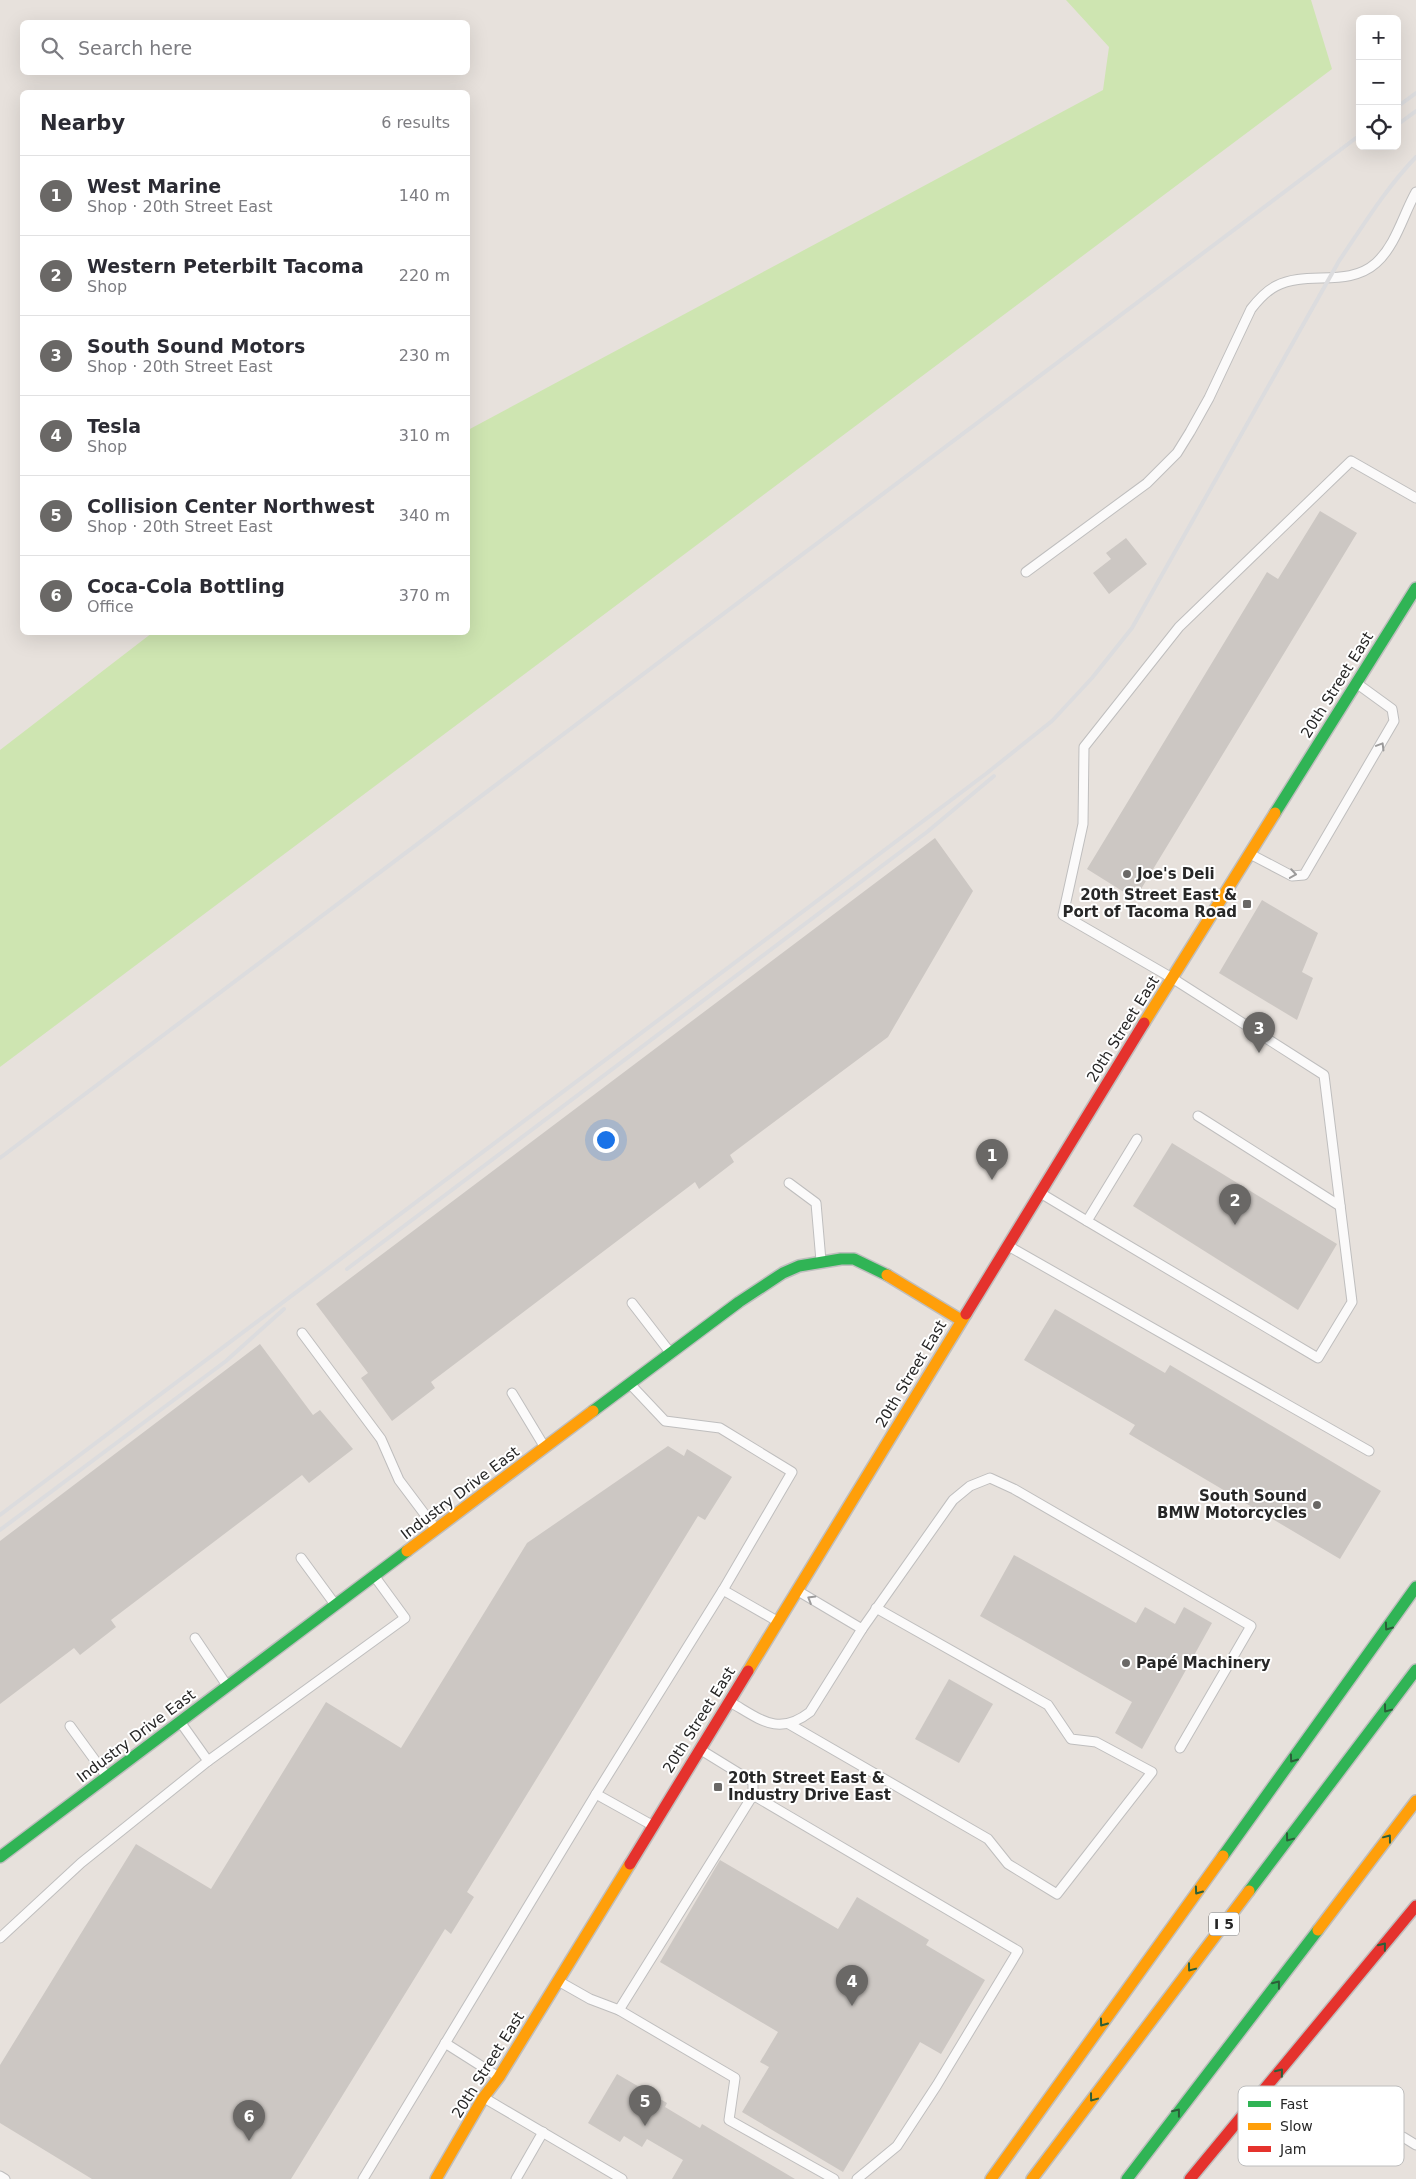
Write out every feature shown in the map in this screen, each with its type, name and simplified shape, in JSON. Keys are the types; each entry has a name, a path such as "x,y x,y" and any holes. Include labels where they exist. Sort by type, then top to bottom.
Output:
{"main road":[{"name":"20th Street East","path":"436,2179 483,2098 499,2077 961,1320 1416,588"},
{"name":"Industry Drive East","path":"1,1855 739,1302 783,1273 800,1266 854,1259 866,1264 961,1320"},
{"path":"991,2179 1416,1587"},
{"name":"I 5","path":"1032,2179 1416,1670"},
{"path":"1127,2179 1416,1801"},
{"path":"1267,2086 1416,1906"},
{"path":"1190,2179 1238,2121"}],"lane":[{"path":"1026,572 1147,483 1177,453 1190,432 1251,309 1258,300 1276,285 1289,281 1350,275 1367,269 1385,253 1416,192"},
{"path":"1040,1193 1318,1358 1352,1302 1324,1076 1172,978 1063,915 1083,824 1084,747 1179,627 1351,462 1416,498"},
{"path":"1249,854 1292,876 1304,875 1394,721 1392,709 1356,683"},
{"path":"1198,1116 1340,1206"},
{"path":"1087,1221 1137,1139"},
{"path":"789,1183 816,1203 821,1262"},
{"path":"1007,1246 1369,1451"},
{"path":"632,1303 671,1353"},
{"path":"302,1333 381,1439 399,1480 436,1530"},
{"path":"363,2179 596,1794 723,1590 792,1472 720,1428 665,1421 630,1384"},
{"path":"512,1393 545,1448"},
{"path":"728,1702 772,1724 782,1726 810,1712 876,1608 953,1500 970,1486 990,1478 1014,1489 1251,1626 1180,1748"},
{"path":"301,1558 336,1605"},
{"path":"0,1938 81,1862 208,1762 405,1618 374,1576"},
{"path":"723,1590 777,1621"},
{"path":"796,1590 862,1629"},
{"path":"789,1724 988,1839 1008,1864 1058,1894 1152,1772 1096,1742 1071,1739 1048,1705 876,1608"},
{"path":"195,1638 228,1686"},
{"path":"181,1721 208,1762"},
{"path":"70,1726 107,1776"},
{"path":"619,2010 753,1795 753,1782 699,1749"},
{"path":"596,1794 652,1825"},
{"path":"753,1795 1018,1951 937,2085 897,2146 857,2179"},
{"path":"557,1981 590,1999 619,2010 735,2078 729,2120 834,2179"},
{"path":"445,2043 499,2077"},
{"path":"483,2098 622,2179"},
{"path":"516,2179 543,2132"},
{"path":"1404,2138 1416,2145"},
{"path":"0,2176 5,2179"}],"green space":[{"path":"1066,0 1311,0 1332,69 0,1067 0,750 149,635 470,635 470,429 1103,90 1109,47"}],"building":[{"path":"1320,511 1357,533 1135,899 1087,869 1267,572 1278,579"},
{"path":"1126,538 1147,564 1109,594 1093,573 1111,559 1106,553"},
{"path":"935,838 973,891 888,1037 730,1155 734,1162 699,1189 695,1182 431,1382 435,1388 392,1421 361,1378 368,1373 316,1304"},
{"path":"1262,900 1318,933 1302,972 1313,978 1297,1020 1219,973"},
{"path":"1172,1143 1337,1244 1298,1310 1133,1206"},
{"path":"1055,1309 1165,1373 1170,1365 1381,1491 1340,1559 1129,1434 1135,1425 1024,1360"},
{"path":"260,1344 313,1415 320,1410 353,1449 309,1483 302,1475 111,1620 116,1627 80,1655 74,1648 0,1704 0,1541"},
{"path":"668,1446 684,1456 687,1449 732,1477 705,1520 698,1516 467,1892 474,1897 451,1934 445,1929 291,2179 92,2179 0,2123 0,2065 136,1844 211,1889 326,1702 401,1748 527,1543"},
{"name":"Papé Machinery","path":"1014,1555 1136,1623 1145,1607 1175,1624 1184,1607 1212,1623 1142,1749 1115,1733 1132,1702 980,1616"},
{"path":"949,1679 993,1704 959,1763 915,1739"},
{"path":"720,1860 838,1929 857,1897 929,1940 926,1945 985,1980 941,2054 920,2042 843,2172 742,2112 769,2067 760,2062 778,2032 660,1962"},
{"path":"617,2074 667,2103 665,2107 700,2128 702,2124 795,2179 672,2179 683,2160 647,2139 642,2147 624,2136 620,2142 588,2123"}],"railway":[{"path":"1400,105 1416,93"},
{"path":"1401,122 1416,111"},
{"path":"0,1158 1356,138"},
{"path":"0,1515 987,773 1052,721 1092,678 1132,628 1339,261 1385,194 1416,157"},
{"path":"347,1269 927,832 994,776"},
{"path":"0,1530 226,1361 284,1309"}],"traffic: fast":[{"path":"1275,813 1416,588"},
{"path":"593,1411 739,1302 783,1273 799,1266 841,1259 854,1259 887,1275"},
{"path":"0,1857 407,1551"},
{"path":"1223,1856 1416,1587"},
{"path":"1249,1891 1416,1670"},
{"path":"1127,2179 1318,1930"}],"traffic: slow":[{"path":"1144,1023 1275,813"},
{"path":"887,1275 961,1320"},
{"path":"748,1671 966,1314"},
{"path":"407,1551 593,1411"},
{"path":"1318,1930 1416,1801"},
{"path":"991,2179 1223,1856"},
{"path":"436,2179 483,2098 499,2077 630,1864"},
{"path":"1032,2179 1249,1891"}],"traffic: jam":[{"path":"966,1314 1144,1023"},
{"path":"630,1864 748,1671"},
{"path":"1267,2086 1416,1906"},
{"path":"1190,2179 1238,2121"}],"place":[{"name":"Joe's Deli","path":"1127,874"},
{"name":"20th Street East & Port of Tacoma Road","path":"1247,904"},
{"name":"South Sound Motors","path":"1259,1053"},
{"name":"West Marine","path":"992,1180"},
{"name":"Western Peterbilt Tacoma","path":"1235,1225"},
{"name":"South Sound BMW Motorcycles","path":"1317,1505"},
{"name":"Papé Machinery","path":"1126,1663"},
{"name":"20th Street East & Industry Drive East","path":"718,1787"},
{"name":"Tesla","path":"852,2006"},
{"name":"Collision Center Northwest","path":"645,2126"},
{"name":"Coca-Cola Bottling","path":"249,2141"}]}
